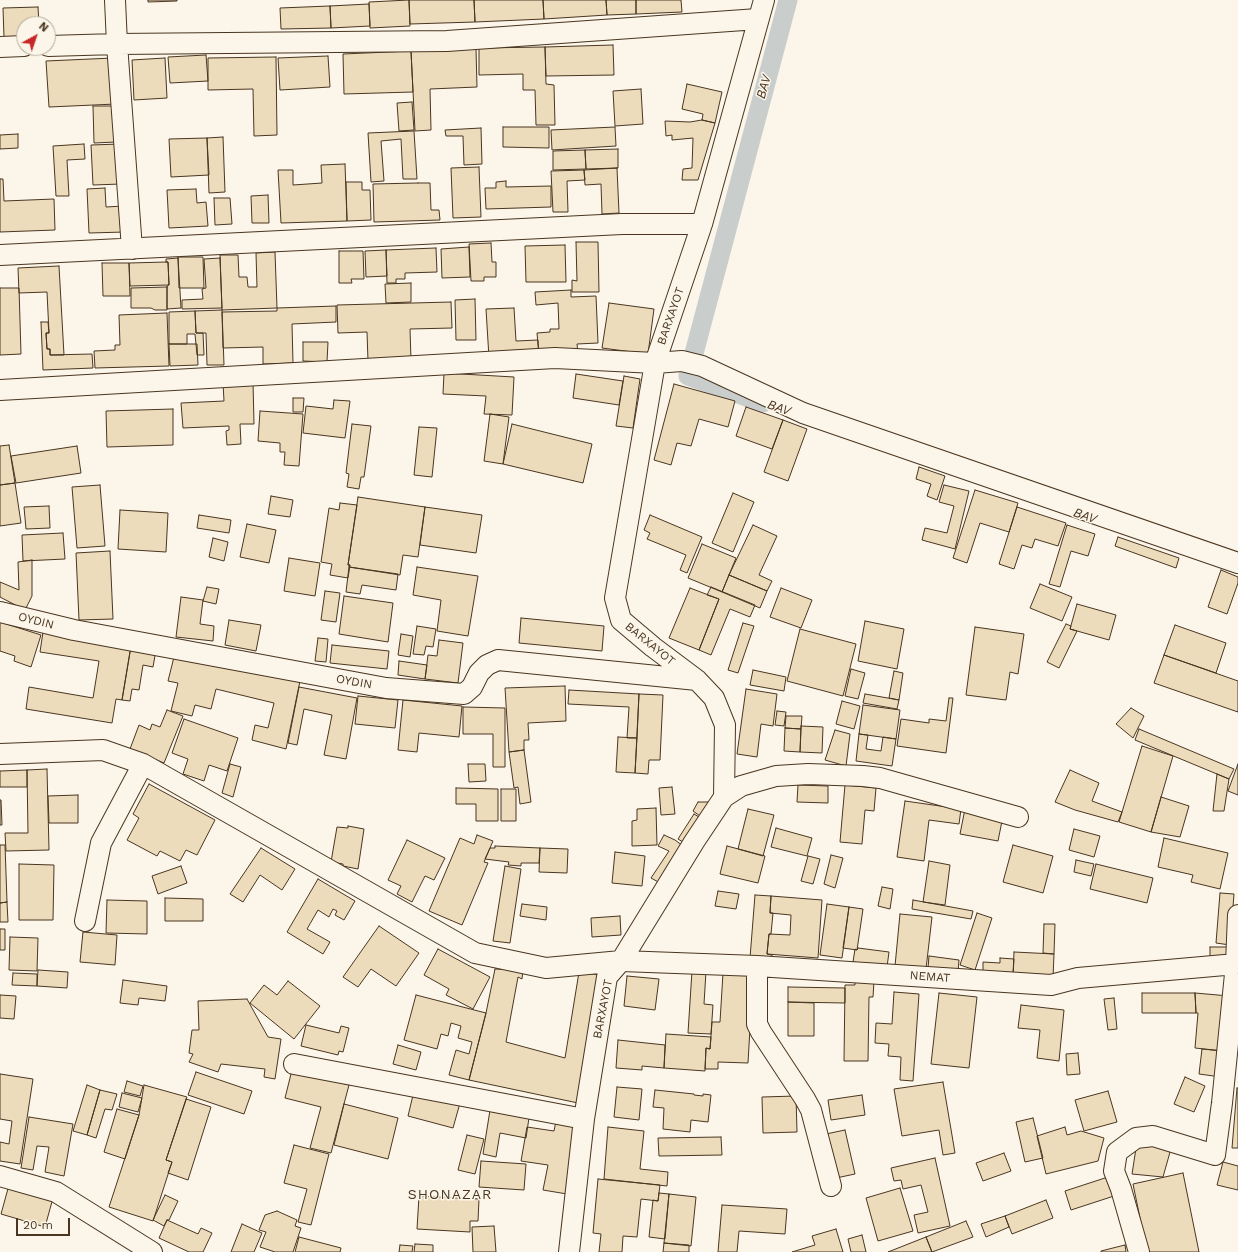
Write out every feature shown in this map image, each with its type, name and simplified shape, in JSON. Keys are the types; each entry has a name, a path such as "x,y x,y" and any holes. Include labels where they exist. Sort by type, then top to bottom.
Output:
{"street":[{"path":"115,0 132,249"},
{"name":"BARXAYOT","path":"569,1252 584,1119 607,977 621,961 694,842 724,797 725,725 714,698 697,680 653,647 621,620 615,598 655,362 702,224 764,0"},
{"path":"56,46 447,41 758,19"},
{"path":"0,47 16,46"},
{"path":"0,255 622,224 702,224"},
{"path":"0,390 555,358 655,362 682,361 702,366 803,413 1238,563"},
{"name":"OYDIN","path":"0,612 74,630 386,688 464,694 472,688 479,673 487,665 498,660 697,680"},
{"name":"NEMAT","path":"0,754 103,750 143,764 475,953 546,968 621,961 757,966 1051,985 1078,978 1237,963"},
{"path":"85,921 101,843 143,764"},
{"path":"724,797 741,786 776,776 808,774 863,776 880,778 1018,818"},
{"path":"1139,1252 1121,1189 1114,1171 1117,1152 1136,1138 1153,1136 1215,1155 1237,963 1238,915"},
{"path":"757,966 757,1024 806,1099 811,1110 831,1186"},
{"path":"294,1064 584,1119"},
{"path":"0,1176 56,1192 152,1252"}],"building":[{"path":"148,0 177,0 177,1 148,2"},
{"path":"409,0 410,26 370,28 369,2"},
{"path":"409,0 474,0 475,22 410,24"},
{"path":"474,0 543,0 544,19 475,22"},
{"path":"543,0 606,0 607,15 544,19"},
{"path":"606,0 636,0 636,14 607,15"},
{"path":"636,0 681,0 682,12 636,14"},
{"path":"369,4 370,26 331,28 330,6"},
{"path":"330,6 331,28 281,29 280,8"},
{"path":"38,7 39,16 16,16 16,38 4,38 3,8"},
{"path":"613,45 614,75 546,76 545,47"},
{"path":"545,47 546,84 554,85 555,125 536,125 535,90 523,90 523,74 479,75 479,48"},
{"path":"476,49 477,87 430,89 431,130 415,131 411,51"},
{"path":"411,51 413,92 344,94 343,54"},
{"path":"206,55 208,81 170,83 168,57"},
{"path":"328,56 330,87 280,90 278,58"},
{"path":"276,57 277,135 254,136 253,89 208,90 208,58"},
{"path":"113,58 116,104 49,107 46,61"},
{"path":"165,58 167,98 134,100 132,60"},
{"path":"687,84 722,92 715,123 702,120 703,114 682,109"},
{"path":"641,89 643,124 615,126 613,91"},
{"path":"412,102 414,130 399,131 397,103"},
{"path":"93,106 115,106 116,142 94,143"},
{"path":"702,120 715,123 698,180 682,180 683,169 692,168 693,138 672,140 672,135 666,136 665,121 690,122"},
{"path":"503,127 549,127 549,148 503,147"},
{"path":"615,127 616,146 552,150 551,130"},
{"path":"481,128 482,164 464,165 463,136 446,136 445,130"},
{"path":"414,131 417,179 403,179 401,139 381,141 384,181 371,182 368,133"},
{"path":"18,134 18,148 0,149 0,135"},
{"path":"223,137 225,192 209,193 207,138"},
{"path":"207,138 209,175 171,177 169,139"},
{"path":"84,144 85,159 67,160 69,196 56,196 53,146"},
{"path":"120,144 121,184 93,185 91,145"},
{"path":"618,149 618,168 586,169 585,150"},
{"path":"585,150 586,169 553,170 553,151"},
{"path":"345,164 347,221 281,223 278,170 293,170 293,185 322,183 321,165"},
{"path":"479,167 481,217 453,218 451,168"},
{"path":"617,168 619,213 602,214 601,184 585,185 584,170"},
{"path":"584,170 585,180 567,181 568,212 553,212 551,171"},
{"path":"0,179 3,179 4,201 54,199 55,230 0,232"},
{"path":"506,181 506,187 551,186 551,207 486,209 485,188 496,188 496,182"},
{"path":"346,182 362,182 362,190 370,190 371,220 347,221"},
{"path":"430,183 431,210 439,210 440,220 374,222 373,184"},
{"path":"105,188 106,207 124,206 125,232 89,233 87,189"},
{"path":"196,189 197,203 206,202 208,226 169,228 167,190"},
{"path":"268,195 269,223 252,223 251,196"},
{"path":"214,198 230,198 232,224 215,225"},
{"path":"576,242 598,242 599,292 572,292 572,280 577,281"},
{"path":"491,243 492,262 496,262 496,277 484,277 484,281 471,281 469,244"},
{"path":"565,245 566,282 526,282 525,246"},
{"path":"469,247 470,277 442,278 441,249"},
{"path":"436,248 437,272 405,273 405,279 396,279 396,283 387,283 386,250"},
{"path":"386,250 387,276 366,277 365,251"},
{"path":"339,251 363,251 364,279 351,279 352,283 339,283"},
{"path":"275,252 277,308 222,310 220,255 238,255 239,277 247,277 248,287 257,287 256,253"},
{"path":"178,257 203,257 204,288 179,288"},
{"path":"178,258 181,308 167,309 167,286 169,285 168,262 166,262 166,259"},
{"path":"220,258 222,308 182,309 182,300 203,299 202,289 206,288 204,259"},
{"path":"168,262 169,285 130,286 129,263"},
{"path":"102,263 129,263 130,296 103,296"},
{"path":"59,266 64,355 50,355 50,349 47,349 46,333 49,333 47,292 19,293 18,268"},
{"path":"411,283 411,302 386,303 385,284"},
{"path":"167,287 167,310 131,308 131,288"},
{"path":"0,288 19,288 21,354 0,355"},
{"path":"571,290 571,297 596,296 598,343 577,344 578,353 539,356 537,333 550,332 550,329 559,329 558,303 536,305 535,292"},
{"path":"475,299 476,340 456,340 455,300"},
{"path":"451,302 452,328 410,329 411,360 368,361 367,332 338,333 337,305"},
{"path":"609,303 654,309 648,354 602,348"},
{"path":"336,306 336,322 292,324 293,363 263,364 263,347 223,348 222,312 277,311 277,308"},
{"path":"514,308 516,341 538,340 539,356 489,358 486,309"},
{"path":"222,310 224,365 207,365 206,333 196,333 195,311"},
{"path":"195,311 196,333 203,333 204,355 197,355 195,334 187,334 187,344 169,344 169,312"},
{"path":"167,313 169,366 95,368 94,351 115,350 115,345 120,345 119,315"},
{"path":"41,322 48,322 49,333 46,333 47,349 50,349 50,355 92,354 93,368 43,370"},
{"path":"303,342 328,342 327,362 303,361"},
{"path":"169,344 197,344 198,365 170,366"},
{"path":"444,373 514,377 512,415 484,414 486,396 443,394"},
{"path":"576,374 623,381 619,405 573,398"},
{"path":"624,376 640,379 633,428 616,426"},
{"path":"253,382 254,424 240,424 241,444 227,445 226,431 229,430 229,426 183,428 181,403 224,401 223,383"},
{"path":"674,384 735,401 728,427 699,419 691,446 677,443 671,465 654,460"},
{"path":"293,398 304,398 303,412 293,412"},
{"path":"334,400 350,401 345,438 303,433 306,406 333,409"},
{"path":"746,407 783,420 772,449 736,436"},
{"path":"173,409 173,445 107,447 106,411"},
{"path":"260,411 303,414 299,466 284,465 285,452 280,452 280,443 258,441"},
{"path":"490,414 509,417 503,464 484,461"},
{"path":"783,420 807,429 788,481 764,472"},
{"path":"352,424 371,426 364,477 361,477 359,489 347,487 349,474 346,473"},
{"path":"512,424 592,444 583,483 503,464"},
{"path":"419,427 437,428 432,477 414,475"},
{"path":"9,445 15,483 0,485 0,446"},
{"path":"77,446 81,473 16,483 11,456"},
{"path":"919,467 945,476 937,500 927,496 931,484 916,479"},
{"path":"15,483 21,523 0,526 0,485"},
{"path":"100,485 105,546 77,548 72,487"},
{"path":"944,485 969,491 955,549 922,540 925,528 947,533 954,506 939,502"},
{"path":"975,490 1018,503 1009,532 980,523 967,563 953,558"},
{"path":"733,493 754,502 733,552 712,543"},
{"path":"271,496 293,500 290,517 268,514"},
{"path":"358,497 425,507 418,557 403,555 400,575 349,567 350,565 348,565"},
{"path":"340,503 357,505 348,565 350,565 348,578 330,575 332,564 321,562 329,508 339,510"},
{"path":"49,506 50,528 26,529 24,507"},
{"path":"425,507 482,515 476,553 420,545"},
{"path":"1017,507 1066,523 1058,546 1035,539 1032,548 1022,545 1014,569 999,564"},
{"path":"120,510 168,513 166,552 118,549"},
{"path":"199,515 231,520 229,533 197,528"},
{"path":"650,515 702,537 687,573 680,570 686,555 647,539 650,533 644,530"},
{"path":"247,524 276,530 269,563 240,557"},
{"path":"753,525 777,536 759,575 772,581 767,591 729,575"},
{"path":"1067,525 1095,534 1088,556 1071,551 1060,587 1049,584"},
{"path":"63,533 65,559 23,561 22,535"},
{"path":"1118,537 1179,558 1176,568 1115,546"},
{"path":"213,538 228,542 224,561 209,557"},
{"path":"702,544 736,558 722,592 688,578"},
{"path":"110,551 113,619 79,620 76,553"},
{"path":"289,558 320,563 315,596 284,591"},
{"path":"32,560 32,596 25,610 0,597 0,582 19,590 18,562"},
{"path":"349,567 398,574 396,590 362,585 360,594 346,592"},
{"path":"417,567 478,576 468,636 437,631 441,600 413,595"},
{"path":"1221,570 1238,577 1238,583 1227,614 1208,607"},
{"path":"729,575 767,591 760,608 722,592"},
{"path":"1040,584 1072,597 1062,621 1030,608"},
{"path":"207,587 219,589 216,604 203,601"},
{"path":"711,587 755,605 750,617 730,609 711,655 699,650 719,599 707,595"},
{"path":"690,588 719,599 699,650 669,638"},
{"path":"781,588 812,600 801,628 770,617"},
{"path":"325,591 340,593 336,622 321,620"},
{"path":"344,596 393,603 388,642 339,634"},
{"path":"181,597 203,600 200,624 214,626 213,641 176,637"},
{"path":"1077,604 1116,615 1109,640 1070,629"},
{"path":"521,618 604,626 602,651 519,643"},
{"path":"229,620 261,625 256,651 225,645"},
{"path":"865,621 904,629 897,669 858,661"},
{"path":"0,622 41,635 31,667 14,661 15,656 0,651"},
{"path":"743,623 754,626 738,673 728,670"},
{"path":"1066,624 1071,626 1070,629 1077,631 1059,668 1047,662"},
{"path":"1175,625 1226,643 1216,673 1164,655"},
{"path":"417,626 436,629 433,647 426,646 424,655 413,654"},
{"path":"975,627 1024,634 1018,674 1010,672 1006,700 966,695"},
{"path":"800,629 856,644 843,696 787,681"},
{"path":"43,632 131,646 122,700 116,699 112,723 26,709 29,687 93,698 99,661 40,652"},
{"path":"401,634 413,636 410,657 398,655"},
{"path":"318,638 328,639 326,662 315,661"},
{"path":"439,640 463,643 458,683 425,679 428,655 437,656"},
{"path":"332,645 389,651 387,669 330,663"},
{"path":"131,646 156,650 153,667 143,665 139,690 132,689 130,701 122,700"},
{"path":"175,653 300,681 286,749 252,740 255,725 268,728 274,703 216,689 211,709 195,705 192,716 171,711 178,683 168,681"},
{"path":"1164,655 1238,681 1238,712 1154,683"},
{"path":"399,661 427,665 425,679 398,675"},
{"path":"851,669 865,673 858,699 845,696"},
{"path":"753,670 786,677 784,691 750,685"},
{"path":"894,671 903,673 899,700 889,698"},
{"path":"565,686 566,721 528,723 529,740 524,740 524,750 509,752 505,688"},
{"path":"299,687 357,698 346,759 324,755 332,715 304,709 297,745 288,743"},
{"path":"746,689 777,694 773,726 761,724 757,757 737,754"},
{"path":"569,690 639,694 637,738 627,738 629,707 568,704"},
{"path":"639,694 663,695 660,760 649,760 648,774 635,773"},
{"path":"865,694 899,700 897,709 863,703"},
{"path":"358,696 398,700 395,728 355,724"},
{"path":"949,698 953,698 946,753 897,746 901,719 929,723 929,719 946,721"},
{"path":"403,700 462,706 459,737 419,733 417,752 398,750"},
{"path":"842,701 860,706 854,729 836,724"},
{"path":"863,705 900,710 896,739 859,734"},
{"path":"463,707 505,708 505,767 493,767 493,734 463,734"},
{"path":"1131,708 1144,716 1133,738 1116,724"},
{"path":"167,710 183,716 164,763 130,749 139,725 150,730 152,724 160,727"},
{"path":"777,711 786,712 784,726 775,725"},
{"path":"786,716 802,716 801,729 785,728"},
{"path":"184,719 238,738 227,771 209,765 204,781 183,774 188,759 172,753"},
{"path":"801,726 823,727 822,753 800,752"},
{"path":"785,728 801,729 800,752 784,751"},
{"path":"1139,729 1234,769 1229,779 1135,740"},
{"path":"835,730 850,734 846,766 825,760"},
{"path":"859,734 868,735 866,749 881,751 883,737 896,739 892,766 856,761"},
{"path":"618,737 637,738 635,773 616,772"},
{"path":"1142,746 1173,756 1151,832 1119,822"},
{"path":"524,750 531,802 520,804 518,787 514,788 509,752"},
{"path":"230,764 241,767 233,797 222,793"},
{"path":"468,764 485,764 486,781 469,782"},
{"path":"1238,764 1238,795 1228,791"},
{"path":"47,769 49,850 6,851 5,833 28,833 27,770"},
{"path":"27,770 27,787 0,787 0,771"},
{"path":"1070,770 1099,783 1092,801 1122,812 1118,822 1075,810 1055,802"},
{"path":"1217,774 1229,779 1224,811 1213,811"},
{"path":"149,784 215,820 197,855 186,850 180,861 160,851 157,856 127,840 139,818 133,814"},
{"path":"798,785 828,786 828,803 797,802"},
{"path":"845,785 876,788 874,811 865,810 862,844 840,842"},
{"path":"672,787 675,814 661,815 659,788"},
{"path":"456,788 498,789 498,821 476,821 476,804 456,804"},
{"path":"501,789 516,789 516,821 501,821"},
{"path":"78,795 78,823 49,823 48,796"},
{"path":"1161,797 1189,806 1180,837 1151,832"},
{"path":"1,800 2,825 0,825"},
{"path":"905,801 961,809 959,824 929,820 924,861 897,857"},
{"path":"698,802 710,802 703,818 693,811"},
{"path":"656,808 657,845 632,846 632,821 637,820 637,809"},
{"path":"748,809 774,815 763,856 738,849"},
{"path":"965,809 1003,816 998,841 960,834"},
{"path":"694,814 704,820 688,845 678,839"},
{"path":"348,826 364,829 358,869 331,862 337,827 348,828"},
{"path":"776,828 812,838 807,856 771,847"},
{"path":"1074,829 1100,836 1094,857 1069,850"},
{"path":"477,835 493,841 484,862 488,863 462,925 429,911 460,838 474,844"},
{"path":"664,835 675,840 687,849 662,884 651,878 669,851 658,846"},
{"path":"1164,838 1228,853 1220,889 1191,882 1193,875 1158,867"},
{"path":"407,840 445,858 434,880 425,876 412,902 397,894 401,886 388,880"},
{"path":"0,845 5,845 7,902 0,903"},
{"path":"1013,845 1053,856 1043,893 1003,882"},
{"path":"495,846 540,848 539,863 521,863 521,866 508,865 509,862 485,859 490,848 495,848"},
{"path":"727,846 765,856 758,883 720,874"},
{"path":"261,848 295,869 282,890 260,875 243,902 230,894"},
{"path":"540,848 568,849 567,873 539,872"},
{"path":"615,852 645,856 642,886 612,883"},
{"path":"831,855 843,858 835,888 824,884"},
{"path":"808,856 820,859 813,884 801,881"},
{"path":"1076,860 1094,864 1091,876 1074,872"},
{"path":"929,861 950,865 945,905 923,902"},
{"path":"19,864 54,865 53,920 19,920"},
{"path":"1096,864 1153,878 1147,903 1090,889"},
{"path":"181,866 187,883 158,894 152,876"},
{"path":"505,866 521,869 510,943 493,941"},
{"path":"318,879 355,901 344,920 335,915 337,911 333,909 329,917 318,910 307,929 330,942 323,954 287,932"},
{"path":"882,887 893,889 890,909 878,906"},
{"path":"718,891 739,894 736,909 715,906"},
{"path":"1220,893 1234,894 1230,945 1216,943"},
{"path":"755,895 771,896 770,913 773,913 767,954 772,955 772,959 750,958"},
{"path":"771,896 822,900 818,958 767,954 769,934 790,935 791,915 770,913"},
{"path":"165,898 203,899 203,921 165,921"},
{"path":"107,900 147,901 147,934 106,933"},
{"path":"913,900 973,911 971,919 912,909"},
{"path":"7,902 8,922 0,922 0,903"},
{"path":"522,904 547,907 546,920 520,916"},
{"path":"827,904 849,907 842,958 820,955"},
{"path":"849,907 863,909 857,950 843,948"},
{"path":"977,913 992,918 975,970 960,965"},
{"path":"900,914 932,917 926,969 895,966"},
{"path":"620,916 621,935 592,937 591,918"},
{"path":"1044,924 1055,924 1054,954 1043,953"},
{"path":"379,926 419,953 396,986 371,969 358,987 343,977"},
{"path":"0,929 5,929 5,950 0,950"},
{"path":"83,932 117,935 115,965 80,962"},
{"path":"10,937 38,938 37,971 9,970"},
{"path":"1210,947 1231,947 1231,959 1210,960"},
{"path":"858,948 889,952 887,967 853,962 855,949 857,950"},
{"path":"438,949 490,977 473,1009 446,995 449,989 424,975"},
{"path":"1014,952 1054,954 1053,978 1013,976"},
{"path":"929,956 959,960 958,972 928,968"},
{"path":"1000,958 1014,959 1013,974 983,973 983,962 1000,963"},
{"path":"495,969 523,970 522,979 518,977 506,1042 565,1058 579,972 601,975 578,1103 469,1080 486,1013"},
{"path":"38,970 68,972 67,988 37,986"},
{"path":"692,971 706,971 704,1004 713,1005 711,1034 688,1033"},
{"path":"13,973 37,974 37,986 12,985"},
{"path":"723,973 753,975 748,1063 718,1062 718,1069 705,1069 706,1048 710,1049 712,1022 720,1022"},
{"path":"627,976 659,979 655,1010 624,1006"},
{"path":"123,980 167,986 165,1001 139,998 138,1005 120,1003"},
{"path":"288,981 320,1006 294,1039 250,1003 264,985 277,995"},
{"path":"855,981 874,981 873,997 869,997 868,1061 844,1061 845,985 855,985"},
{"path":"788,987 845,988 845,1003 788,1002"},
{"path":"894,992 919,994 913,1081 900,1080 901,1057 888,1056 889,1044 875,1043 876,1023 892,1024"},
{"path":"939,993 977,997 969,1068 931,1064"},
{"path":"1142,993 1195,993 1196,1013 1142,1013"},
{"path":"1195,993 1229,996 1223,1051 1195,1048 1198,1013 1196,1013"},
{"path":"0,995 16,996 14,1019 0,1018"},
{"path":"416,995 486,1013 469,1080 449,1075 456,1050 469,1054 472,1042 458,1038 461,1026 451,1023 448,1036 441,1034 437,1049 404,1040"},
{"path":"1114,998 1117,1029 1108,1030 1104,999"},
{"path":"247,999 268,1037 281,1039 275,1079 264,1077 265,1069 221,1064 218,1072 189,1062 193,1054 189,1053 192,1030 199,1030 198,1001"},
{"path":"788,1002 814,1003 814,1036 788,1036"},
{"path":"1021,1005 1064,1010 1059,1061 1037,1058 1040,1030 1018,1028"},
{"path":"306,1025 339,1033 341,1026 349,1028 343,1052 339,1051 338,1055 301,1046"},
{"path":"666,1034 711,1037 710,1049 706,1048 705,1071 664,1068"},
{"path":"618,1040 665,1045 664,1068 642,1066 642,1070 616,1068"},
{"path":"398,1045 421,1052 416,1070 393,1064"},
{"path":"1202,1049 1223,1051 1221,1077 1199,1074"},
{"path":"1078,1053 1080,1074 1067,1075 1066,1054"},
{"path":"292,1070 349,1085 331,1153 310,1148 321,1107 285,1098"},
{"path":"196,1072 252,1091 244,1114 188,1095"},
{"path":"0,1074 33,1079 20,1164 0,1161 0,1142 9,1144 12,1121 0,1119"},
{"path":"1185,1077 1205,1086 1194,1112 1174,1104"},
{"path":"127,1081 143,1086 140,1096 124,1092"},
{"path":"943,1082 955,1153 943,1155 939,1130 902,1136 894,1089"},
{"path":"87,1085 100,1090 87,1135 73,1131"},
{"path":"144,1085 187,1097 166,1160 172,1162 153,1221 109,1207 139,1115"},
{"path":"617,1087 642,1089 639,1120 614,1117"},
{"path":"1237,1088 1238,1148 1232,1148"},
{"path":"100,1090 117,1094 112,1110 105,1109 96,1138 87,1135"},
{"path":"655,1090 703,1096 703,1094 711,1095 708,1122 691,1120 690,1132 663,1129 664,1108 653,1107"},
{"path":"414,1091 460,1103 453,1128 408,1116"},
{"path":"1108,1091 1117,1122 1084,1131 1075,1100"},
{"path":"122,1093 142,1098 138,1112 119,1107"},
{"path":"862,1095 865,1115 831,1120 828,1100"},
{"path":"796,1096 797,1132 763,1133 762,1097"},
{"path":"186,1099 211,1107 188,1180 168,1173 172,1162 166,1160"},
{"path":"344,1104 398,1118 388,1159 334,1145"},
{"path":"491,1104 530,1111 526,1138 500,1133 496,1157 483,1154"},
{"path":"117,1109 139,1115 125,1159 104,1152"},
{"path":"29,1117 73,1124 64,1176 45,1172 49,1147 37,1146 33,1170 21,1168"},
{"path":"1033,1118 1043,1158 1025,1162 1016,1122"},
{"path":"556,1121 578,1125 567,1194 543,1190 548,1165 521,1161 527,1127 554,1131"},
{"path":"608,1127 644,1131 640,1169 668,1172 667,1186 604,1179"},
{"path":"1065,1127 1067,1135 1081,1131 1104,1138 1098,1161 1046,1174 1037,1136"},
{"path":"845,1130 855,1174 836,1178 826,1134"},
{"path":"467,1135 484,1139 475,1174 458,1170"},
{"path":"721,1137 722,1155 659,1156 658,1138"},
{"path":"1137,1142 1172,1145 1163,1177 1132,1174"},
{"path":"294,1145 329,1154 311,1225 298,1222 307,1189 284,1183"},
{"path":"1004,1153 1011,1171 983,1181 976,1163"},
{"path":"935,1158 950,1226 918,1233 914,1215 928,1212 921,1185 903,1189 901,1180 894,1181 891,1168"},
{"path":"481,1161 526,1164 524,1190 479,1187"},
{"path":"1223,1162 1238,1166 1238,1190 1217,1185"},
{"path":"1183,1173 1199,1252 1147,1252 1133,1184"},
{"path":"1108,1177 1114,1196 1071,1210 1065,1191"},
{"path":"598,1179 660,1185 658,1201 641,1199 637,1237 623,1236 622,1252 599,1252 601,1234 593,1233"},
{"path":"9,1185 53,1198 45,1227 1,1214"},
{"path":"900,1188 913,1231 878,1241 866,1198"},
{"path":"659,1193 669,1194 665,1239 649,1237 653,1200 658,1201"},
{"path":"669,1194 696,1197 691,1246 664,1243"},
{"path":"165,1195 178,1201 169,1220 167,1220 164,1226 153,1220"},
{"path":"419,1196 479,1199 478,1221 470,1221 470,1232 417,1229"},
{"path":"1046,1200 1053,1218 1012,1234 1005,1216"},
{"path":"722,1205 787,1209 785,1234 739,1231 737,1252 718,1252"},
{"path":"277,1211 297,1220 295,1226 301,1228 293,1252 275,1252 260,1247 266,1232 259,1230 265,1215"},
{"path":"1005,1216 1009,1227 986,1237 981,1224"},
{"path":"167,1220 198,1234 201,1228 212,1233 203,1252 189,1252 159,1238"},
{"path":"966,1221 973,1237 932,1252 926,1237"},
{"path":"242,1224 262,1233 254,1252 231,1252"},
{"path":"494,1226 496,1252 473,1252 472,1227"},
{"path":"836,1229 843,1252 792,1252 815,1245 812,1236"},
{"path":"862,1235 866,1252 851,1252 848,1239"},
{"path":"299,1237 341,1248 340,1252 295,1252"},
{"path":"926,1237 932,1252 888,1252"},
{"path":"664,1243 689,1245 689,1252 663,1252"},
{"path":"415,1244 433,1245 433,1252 414,1252"},
{"path":"400,1245 413,1246 412,1252 399,1252"},
{"path":"1125,1245 1126,1252 1101,1252 1101,1251"}],"waterway":[{"name":"BAV","path":"763,403 688,376 788,0"}],"district":[{"name":"SHONAZAR","path":"450,1195"}]}
